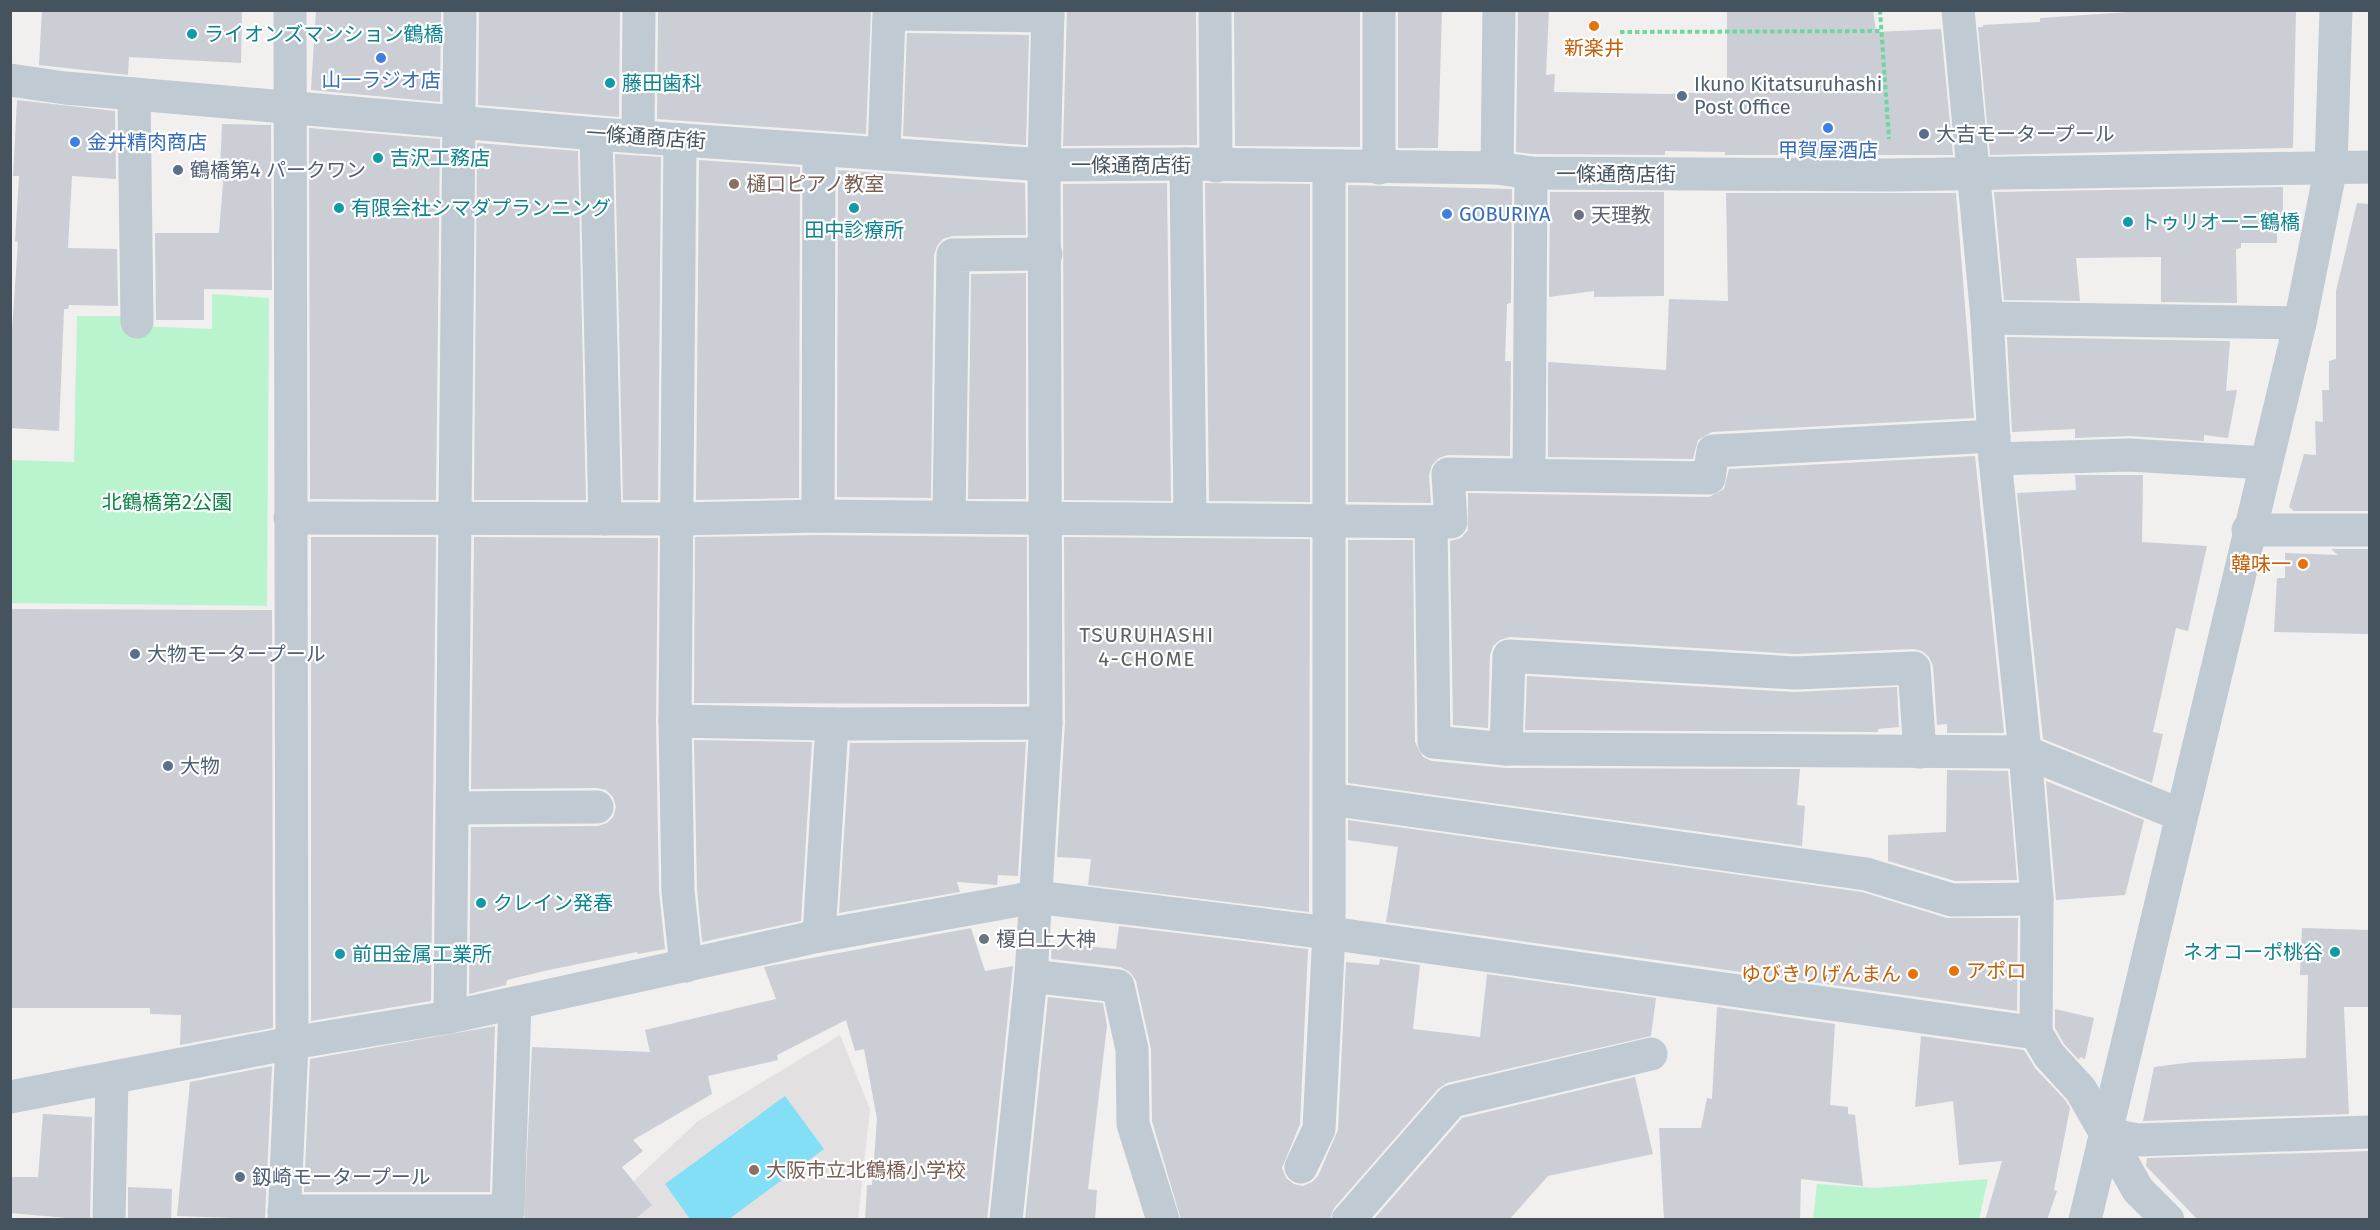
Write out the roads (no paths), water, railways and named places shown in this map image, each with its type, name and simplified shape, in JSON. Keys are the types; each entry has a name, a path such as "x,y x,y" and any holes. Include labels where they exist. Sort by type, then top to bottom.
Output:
{"street":[{"path":"290,10 292,1043 284,1215 508,1211 516,1003"},
{"path":"450,1017 460,10"},
{"path":"638,137 639,10"},
{"path":"1190,518 1201,165 1215,10"},
{"path":"1379,10 1379,168"},
{"path":"1497,168 1499,10"},
{"path":"2085,1220 2248,530 2300,323 2331,167 2336,10"},
{"path":"1963,11 1972,172 1987,318 1994,448 2025,752 2037,899 2036,1033 2049,1055 2081,1089 2138,1190 2168,1220"},
{"path":"884,154 889,14 1048,13 1044,165 1046,723 1031,976 1006,1220"},
{"name":"一條通商店街","path":"10,80 65,88 596,134 1044,165 1497,168 1531,173 1891,175 2370,167"},
{"path":"134,94 137,322"},
{"path":"596,134 605,519"},
{"path":"680,140 675,721 678,891 686,966"},
{"path":"818,516 819,150"},
{"path":"1301,1167 1319,1129 1329,933 1329,167"},
{"path":"1529,474 1531,173"},
{"path":"949,517 953,255 1046,254"},
{"path":"1987,318 2300,323"},
{"path":"290,518 677,519 818,516 1329,519 1450,522 1448,474 1709,478 1713,451 1994,448 2266,463"},
{"path":"1431,522 1434,742 1506,749 2025,752 2181,815"},
{"path":"2248,530 2370,530"},
{"path":"1506,749 1509,656 1795,673 1914,668 1920,752"},
{"path":"675,721 832,724 1046,723"},
{"path":"819,936 832,724"},
{"path":"1330,799 1866,874 1952,900 2037,899"},
{"path":"453,808 597,807"},
{"path":"10,1097 292,1043 450,1017 819,936 1036,897 1329,933 2036,1033"},
{"path":"1031,976 1118,986 1132,1049 1133,1124 1163,1220"},
{"path":"1348,1220 1452,1101 1651,1054"},
{"path":"109,1220 112,1078"},
{"path":"2107,1134 2138,1140 2370,1132"}],"water":[{"path":"785,1096 824,1149 729,1219 690,1219 665,1184"}],"place":[{"name":"新楽井","path":"1594,26"},
{"name":"ライオンズマンション鶴橋","path":"192,34"},
{"name":"山一ラジオ店","path":"381,58"},
{"name":"藤田歯科","path":"610,83"},
{"name":"Ikuno Kitatsuruhashi Post Office","path":"1682,96"},
{"name":"甲賀屋酒店","path":"1828,128"},
{"name":"大吉モータープール","path":"1924,134"},
{"name":"金井精肉商店","path":"75,142"},
{"name":"吉沢工務店","path":"378,158"},
{"name":"鶴橋第4 パークワン","path":"178,170"},
{"name":"樋口ピアノ教室","path":"734,184"},
{"name":"有限会社シマダプランニング","path":"339,208"},
{"name":"田中診療所","path":"854,208"},
{"name":"GOBURIYA","path":"1447,214"},
{"name":"天理教","path":"1579,215"},
{"name":"トゥリオーニ鶴橋","path":"2128,222"},
{"name":"韓味一","path":"2303,564"},
{"name":"大物モータープール","path":"135,654"},
{"name":"大物","path":"168,766"},
{"name":"クレイン発春","path":"481,903"},
{"name":"榎白上大神","path":"984,939"},
{"name":"ネオコーポ桃谷","path":"2335,952"},
{"name":"前田金属工業所","path":"340,954"},
{"name":"アポロ","path":"1954,971"},
{"name":"ゆびきりげんまん","path":"1913,974"},
{"name":"大阪市立北鶴橋小学校","path":"754,1170"},
{"name":"釼崎モータープール","path":"240,1177"}],"district":[{"name":"TSURUHASHI 4-CHOME","path":"1147,647"}],"park label":[{"name":"北鶴橋第2公園","path":"167,502"}]}
